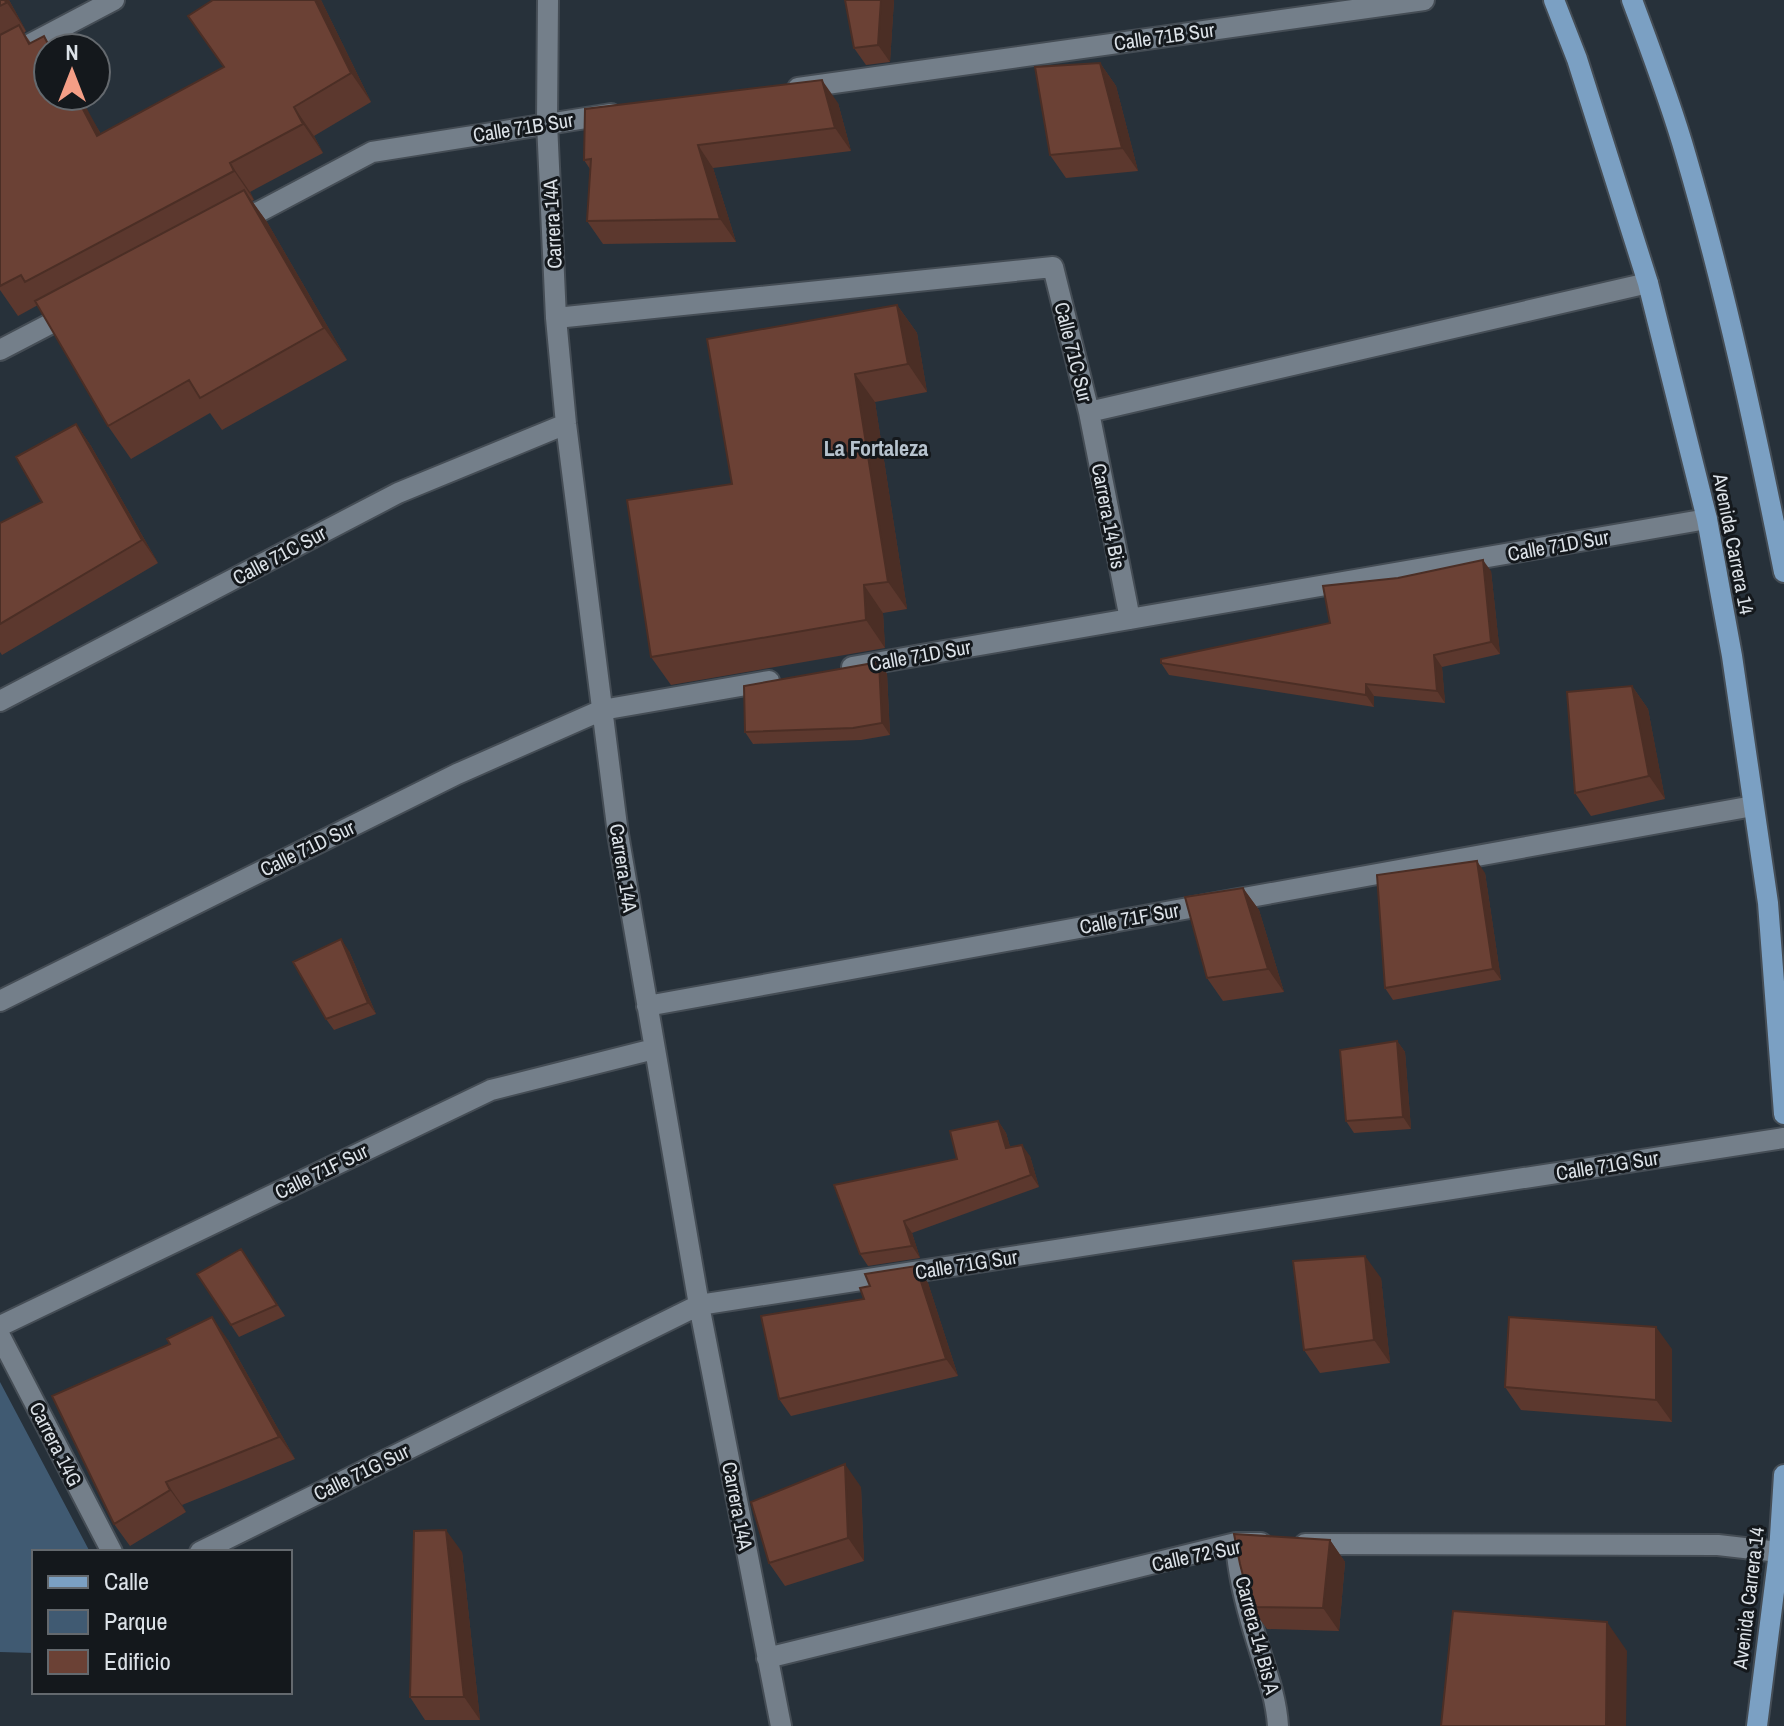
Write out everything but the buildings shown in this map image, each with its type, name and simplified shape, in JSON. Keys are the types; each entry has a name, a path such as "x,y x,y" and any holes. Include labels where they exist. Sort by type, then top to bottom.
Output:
{"main road":[{"name":"Avenida Carrera 14","path":"1554,0 1577,59 1648,283 1707,519 1732,656 1768,903 1784,1114"},
{"path":"1632,0 1686,155 1727,313 1784,572"},
{"name":"Avenida Carrera 14","path":"1757,1726 1779,1552 1784,1475"}],"street":[{"path":"0,60 114,0"},
{"name":"Carrera 14A","path":"548,0 547,123 556,318 566,424 618,834 699,1305 781,1726"},
{"name":"Calle 71B Sur","path":"782,90 1424,0"},
{"name":"Calle 71B Sur","path":"221,233 372,152 625,112"},
{"name":"Calle 71C Sur","path":"556,318 1053,267 1089,412 1648,283"},
{"path":"0,350 83,306"},
{"name":"Carrera 14 Bis","path":"1089,412 1130,619"},
{"name":"Calle 71C Sur","path":"0,701 398,493 566,424"},
{"name":"Calle 71D Sur","path":"835,670 1707,519"},
{"name":"Calle 71D Sur","path":"0,1001 457,774 602,710 788,678"},
{"name":"Calle 71F Sur","path":"647,1006 1753,806"},
{"name":"Calle 71F Sur","path":"0,1326 491,1090 654,1049"},
{"name":"Calle 71G Sur","path":"204,1550 699,1305 1784,1138"},
{"name":"Carrera 14G","path":"0,1336 111,1550"},
{"name":"Calle 72 Sur","path":"767,1658 1236,1543 1718,1545 1779,1552"},
{"name":"Carrera 14 Bis A","path":"1236,1543 1253,1630 1276,1703 1278,1726"}],"green space":[{"path":"0,1382 89,1550 32,1550 32,1653 0,1652"}],"district":[{"name":"La Fortaleza","path":"876,448"}]}
